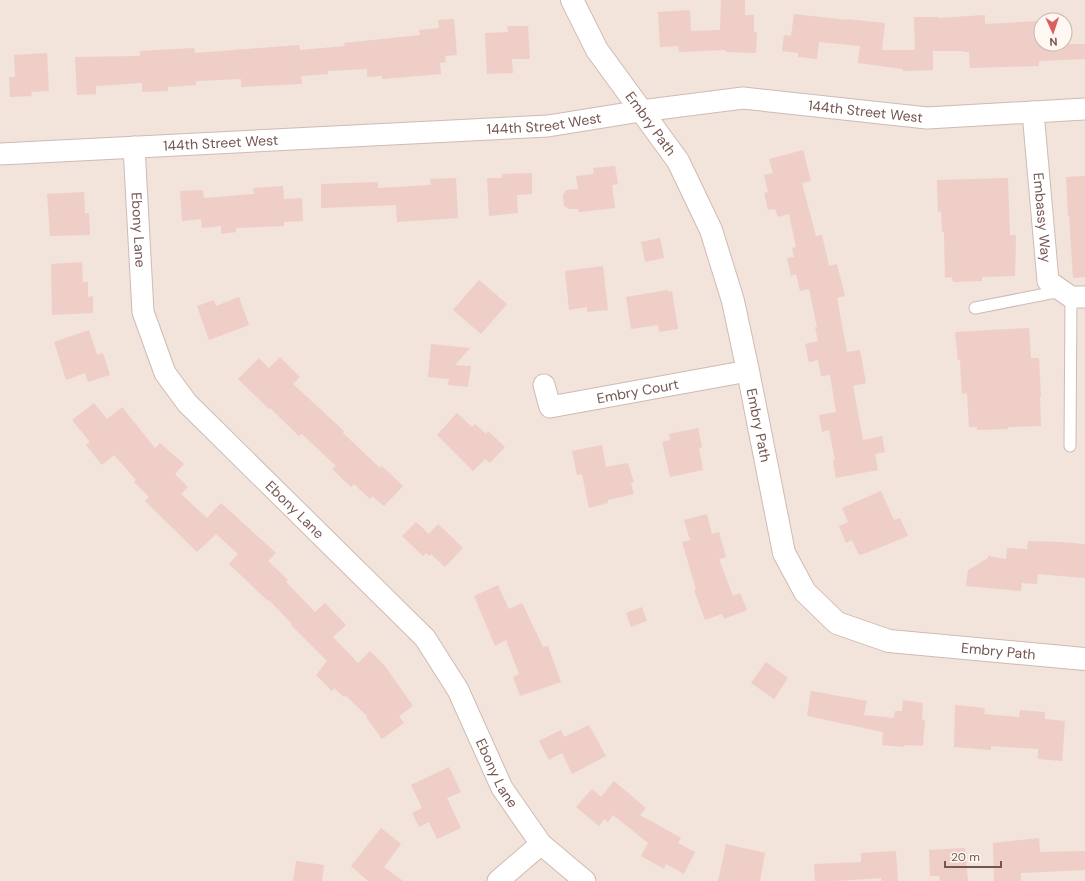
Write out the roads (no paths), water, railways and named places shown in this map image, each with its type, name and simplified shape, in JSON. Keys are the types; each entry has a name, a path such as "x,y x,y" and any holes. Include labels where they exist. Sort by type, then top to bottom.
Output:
{"street":[{"name":"Embry Path","path":"572,0 598,50 678,161 711,230 733,301 784,553 804,592 837,623 889,641 1085,659"},
{"name":"144th Street West","path":"0,154 548,126 641,111 743,98 927,118 1085,109"},
{"name":"Embassy Way","path":"1033,112 1048,280 1073,295"},
{"name":"Ebony Lane","path":"134,147 143,312 165,374 187,403 425,638 458,690 502,788 541,844 585,881"},
{"name":"Embry Court","path":"544,385 550,407 748,371"},
{"path":"498,881 541,844"}],"lane":[{"path":"975,308 1073,295 1070,446"}]}
